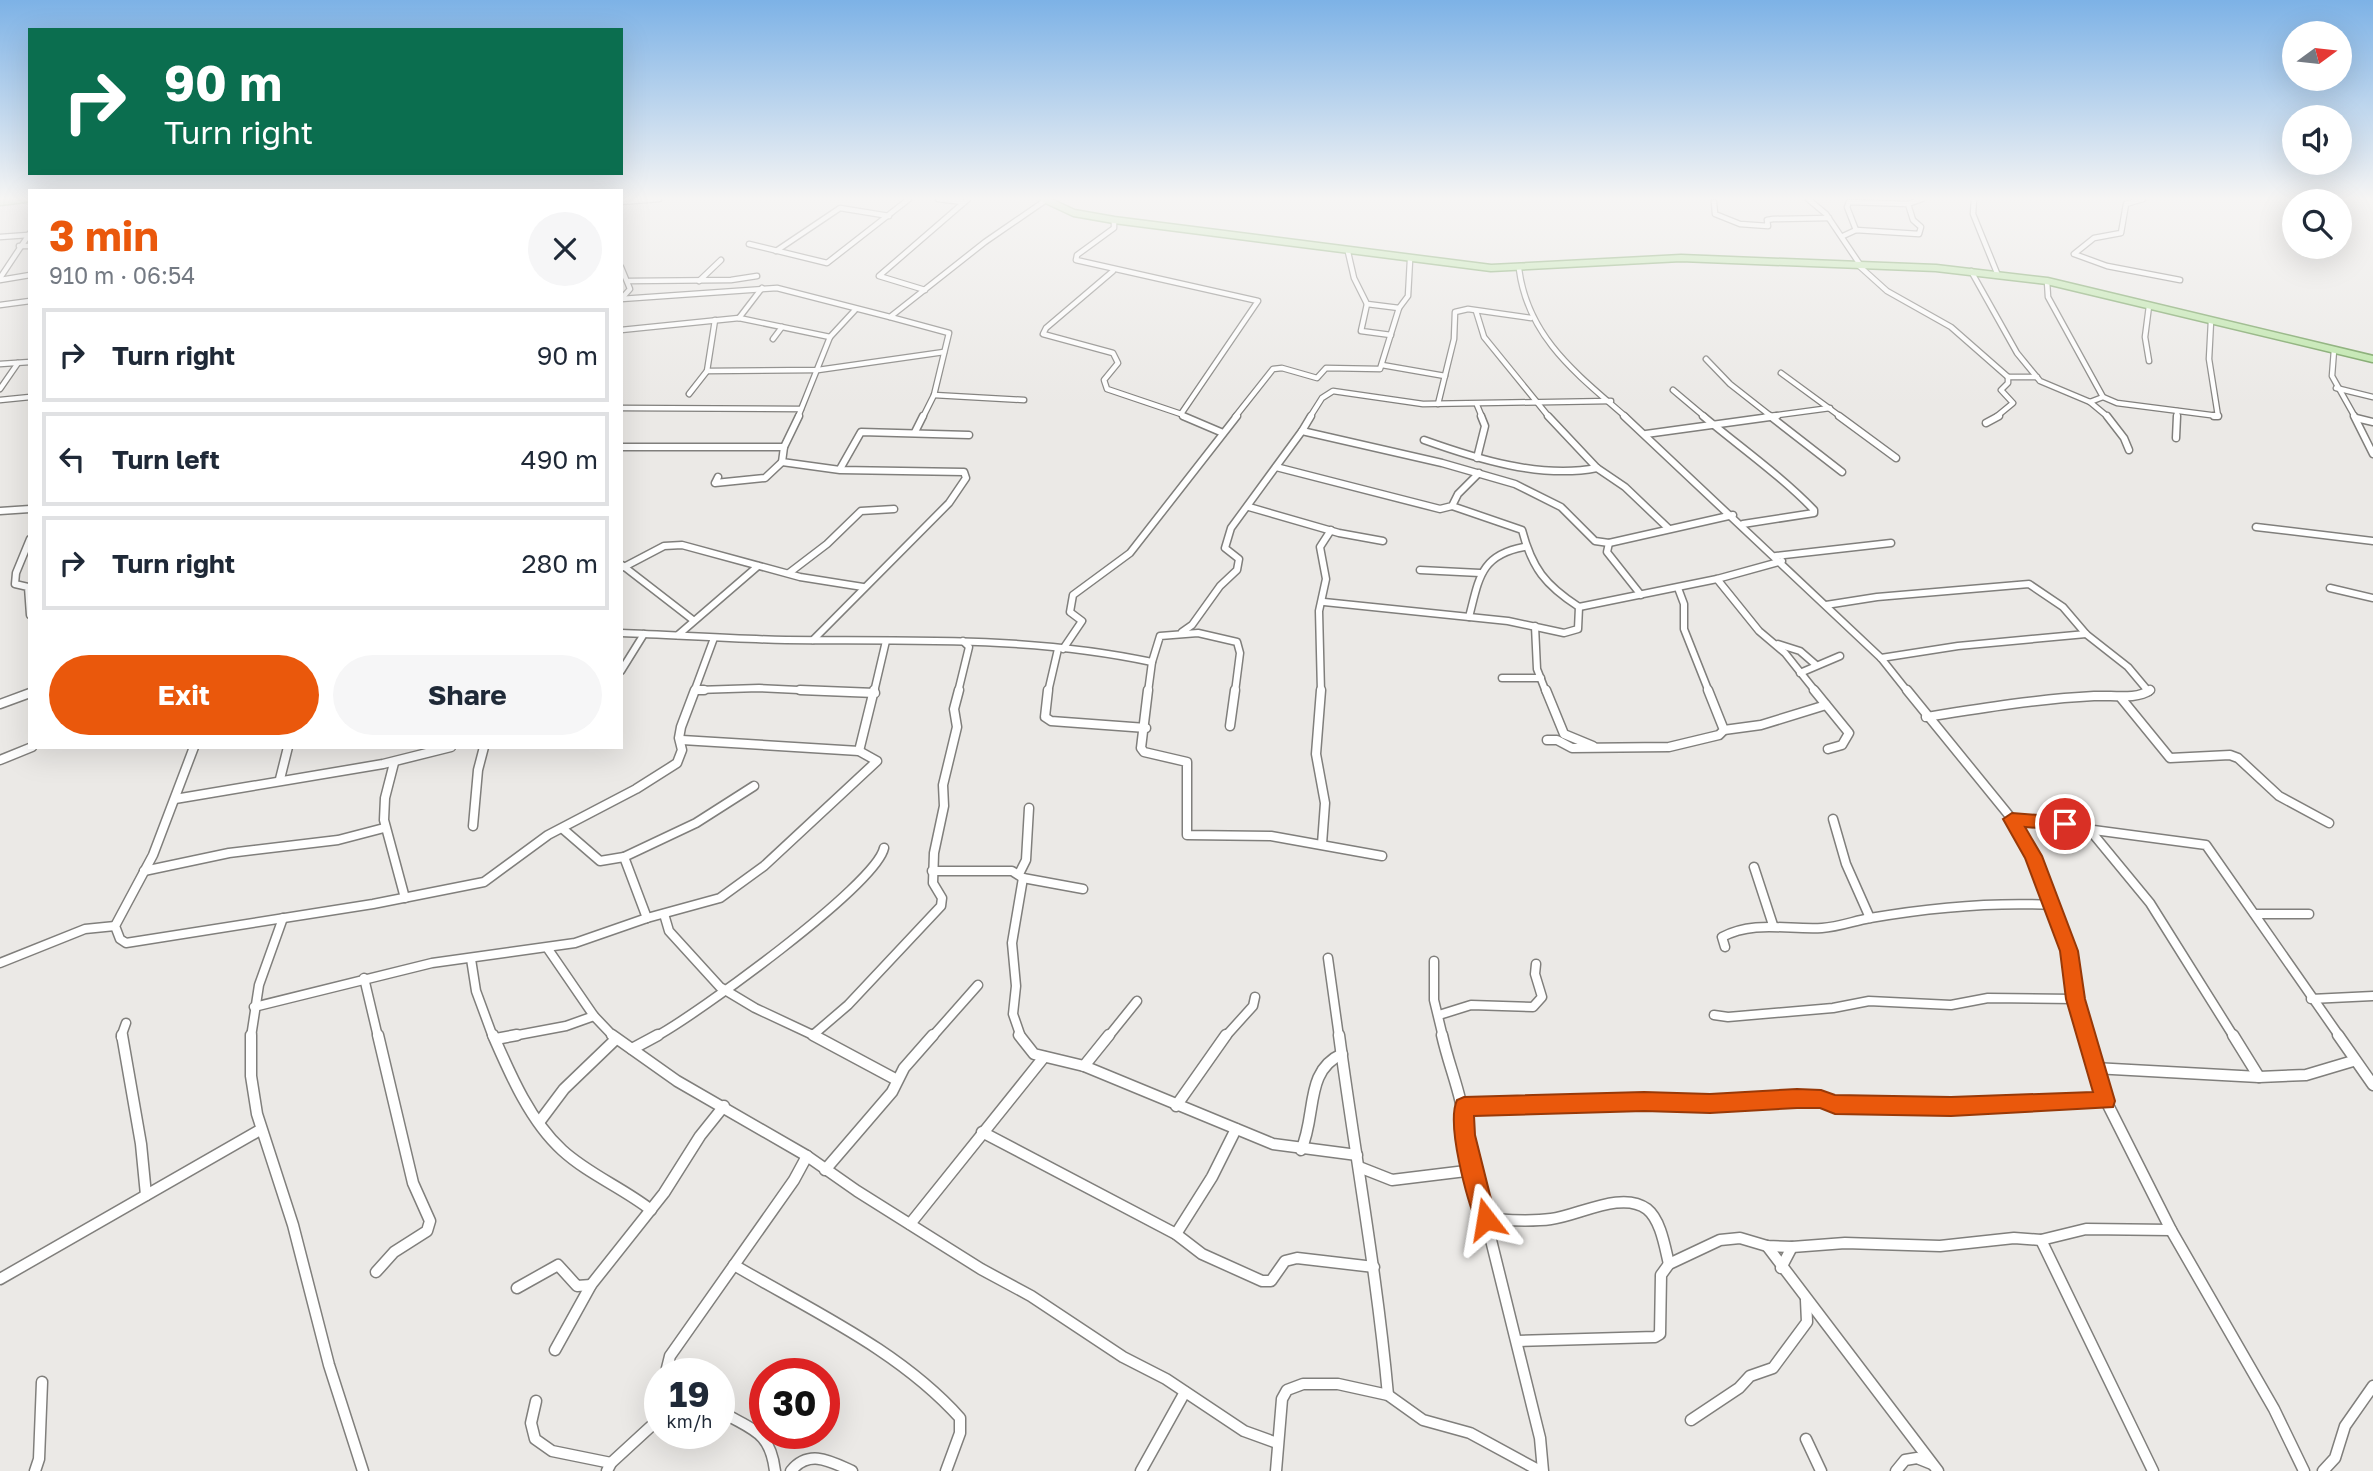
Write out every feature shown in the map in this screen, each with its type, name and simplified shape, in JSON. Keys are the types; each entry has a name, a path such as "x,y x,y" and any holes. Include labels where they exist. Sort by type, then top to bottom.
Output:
{"main road":[{"path":"1503,268 1539,268"},
{"path":"1924,268 1997,272 2047,281 2373,359"}],"street":[{"path":"699,281 713,268"},
{"path":"888,268 879,276 925,290"},
{"path":"890,317 953,268"},
{"path":"1102,268 1255,298 1258,301 1181,414"},
{"path":"1352,268 1354,278 1367,304 1361,331 1391,335"},
{"path":"1146,728 1051,721 1045,718 1048,688 1060,649 1082,621 1070,612 1073,595 1130,552 1274,368 1317,378 1326,368 1373,371 1382,365 1399,308 1408,296 1410,268"},
{"path":"1861,268 1870,279 1919,306 1975,345 2008,377 2037,377"},
{"path":"1995,268 1997,272"},
{"path":"2116,268 2180,280"},
{"path":"1519,269 1531,318 1541,338 1558,357 1611,401 1744,524 1881,658 1926,717 1961,753 2012,819 2034,856 2069,951 2076,999 2105,1101 2171,1230 2274,1409 2304,1471"},
{"path":"623,270 629,281 630,296"},
{"path":"1113,271 1046,328 1043,334 1113,353 1118,363 1104,380 1107,389 1181,414 1223,433"},
{"path":"1971,271 2017,354 2037,377 2046,385 2101,408 2116,426 2129,450"},
{"path":"0,279 28,275"},
{"path":"629,281 699,281 757,276"},
{"path":"2047,281 2048,297 2101,399 2101,408"},
{"path":"739,318 762,288"},
{"path":"623,298 762,288 787,290 949,333 934,395 915,432"},
{"path":"0,305 28,301"},
{"path":"1367,304 1399,308"},
{"path":"2149,306 2145,337 2149,361"},
{"path":"1438,404 1454,340 1455,312 1462,309 1531,318"},
{"path":"718,477 715,483 726,484 765,478 782,462 783,447 802,409 830,337 855,310"},
{"path":"1476,311 1484,337 1516,379 1541,404 1552,423 1597,468 1625,487 1668,528"},
{"path":"623,330 739,318 830,337"},
{"path":"689,394 707,371 715,320"},
{"path":"2090,402 2101,399 2218,416 2209,359 2211,321"},
{"path":"773,339 782,327"},
{"path":"2334,350 2332,378 2372,450"},
{"path":"707,371 818,370 944,352"},
{"path":"1706,359 1721,377 1842,472"},
{"path":"0,363 28,362"},
{"path":"0,389 18,363"},
{"path":"1382,365 1445,376"},
{"path":"1782,373 1896,458"},
{"path":"1986,423 2010,408 2013,400 2001,390 2008,383 2008,377"},
{"path":"2336,388 2373,397"},
{"path":"1672,390 1787,482 1814,510 1814,513 1744,524"},
{"path":"1182,632 1192,625 1220,586 1237,570 1238,559 1225,548 1231,528 1250,507 1322,398 1334,391 1438,404 1611,401"},
{"path":"934,395 1024,400"},
{"path":"0,400 28,397"},
{"path":"1477,405 1485,426 1477,458"},
{"path":"623,408 802,409"},
{"path":"1646,434 1830,408"},
{"path":"2176,438 2178,411"},
{"path":"2356,418 2373,422"},
{"path":"1302,431 1515,484 1561,506 1595,541 1609,543 1732,514"},
{"path":"840,469 861,432 969,435"},
{"path":"1424,440 1477,458 1543,468 1597,468"},
{"path":"623,447 783,447"},
{"path":"782,462 790,466 840,469 964,472 966,478 948,503 813,640"},
{"path":"1276,467 1440,509 1452,506 1522,530 1524,547 1531,561 1558,592 1579,607 1717,579 1779,559 1891,543"},
{"path":"1452,506 1458,494 1479,473"},
{"path":"1250,507 1331,530 1383,541"},
{"path":"0,511 28,509"},
{"path":"789,573 827,544 860,511 894,509"},
{"path":"2256,527 2373,541"},
{"path":"1322,844 1325,803 1316,754 1321,688 1320,611 1324,602 1326,576 1321,547 1331,530"},
{"path":"28,543 16,573 15,584 28,587"},
{"path":"1609,543 1607,552 1641,595"},
{"path":"693,620 623,566 670,544 830,584 863,587"},
{"path":"1469,617 1480,573 1490,558 1511,548 1524,547"},
{"path":"678,635 758,566"},
{"path":"1420,570 1480,573"},
{"path":"1717,579 1759,631 1777,644 1849,733 1842,745 1828,749"},
{"path":"1826,605 1877,597 2029,584 2063,607 2086,634 2128,667 2151,691 2121,698 2097,696 2016,703 1926,717"},
{"path":"1678,587 1684,604 1685,629 1724,730"},
{"path":"2330,588 2373,598"},
{"path":"1324,602 1469,617 1573,632 1578,629 1579,607"},
{"path":"1535,626 1535,657 1563,734 1581,739 1595,748"},
{"path":"1230,726 1240,653 1238,644 1229,639 1182,632 1160,636 1152,662 1143,752 1187,762 1187,835 1271,836 1382,856"},
{"path":"623,633 813,640 962,640 1121,654 1152,662"},
{"path":"623,668 644,634"},
{"path":"1881,658 1958,646 2086,634"},
{"path":"115,926 121,939 134,943 467,888 493,878 520,853 677,763 682,745 679,738 681,727 715,638"},
{"path":"813,1035 848,1005 941,906 942,898 933,883 932,871 944,806 943,785 957,727 954,709 969,647 962,640"},
{"path":"859,751 886,641"},
{"path":"1777,644 1800,652 1815,664"},
{"path":"1800,673 1815,664 1840,656"},
{"path":"1502,678 1541,678"},
{"path":"697,690 759,688 875,694"},
{"path":"0,704 28,694"},
{"path":"2121,698 2170,758 2230,755 2238,758 2279,796 2329,823"},
{"path":"1547,740 1557,740 1572,748 1669,747 1719,735 1724,730 1761,725 1826,705"},
{"path":"254,1007 432,963 510,951 548,949 575,943 647,918 720,898 764,866 874,765 876,758 859,751 696,740 682,745"},
{"path":"0,760 28,749"},
{"path":"115,926 144,871 193,749"},
{"path":"280,779 288,749"},
{"path":"175,799 280,779 394,763 444,749"},
{"path":"473,826 478,770 483,749"},
{"path":"394,763 386,784 384,828 403,878 405,898"},
{"path":"563,829 600,861 624,857 696,823 754,786"},
{"path":"1029,808 1026,860 1021,876 1012,943 1016,986 1013,1014 1017,1032 1034,1054 1084,1066 1273,1144 1301,1150 1357,1155"},
{"path":"1833,819 1846,864 1870,918"},
{"path":"2012,819 2193,841 2206,845 2373,1085"},
{"path":"144,871 229,853 338,840 384,828"},
{"path":"2090,829 2150,903 2259,1077"},
{"path":"632,1049 664,1033 729,991 870,873 882,857 884,848"},
{"path":"624,857 647,918"},
{"path":"1754,867 1760,893 1773,925"},
{"path":"932,871 1021,876 1083,889"},
{"path":"1725,947 1722,937 1732,931 1773,925 1787,928 1824,928 1870,918 2018,903 2052,905"},
{"path":"664,914 669,931 720,987 755,1008 813,1035 897,1080"},
{"path":"2256,914 2309,914"},
{"path":"283,918 262,966 254,1007 250,1057 260,1130 295,1231 330,1366 358,1445 363,1471"},
{"path":"0,963 85,929 115,926"},
{"path":"548,949 594,1016 615,1039 677,1081 807,1156 910,1224 1244,1431 1277,1443"},
{"path":"1328,958 1383,1321 1388,1395"},
{"path":"471,959 475,988 496,1039 518,1087 540,1121 561,1149 616,1183 651,1210"},
{"path":"1276,1471 1282,1399 1287,1390 1294,1386 1338,1384 1388,1395 1423,1420 1470,1433 1541,1471 1541,1443 1521,1375 1517,1341 1465,1135 1464,1107 1450,1069 1432,987 1434,961"},
{"path":"1439,1015 1449,1007 1466,1005 1533,1007 1542,997 1535,974 1536,964"},
{"path":"364,978 413,1183 430,1221 427,1231 394,1252 376,1272"},
{"path":"825,1170 892,1092 904,1068 978,985"},
{"path":"2311,999 2373,996"},
{"path":"1176,1106 1213,1051 1253,1006 1255,997"},
{"path":"1714,1015 1728,1017 1833,1008 1869,1001 1939,1005 2000,997 2076,999"},
{"path":"1084,1066 1137,1001"},
{"path":"496,1039 566,1026 594,1016"},
{"path":"126,1023 121,1037 141,1143 146,1195"},
{"path":"540,1121 564,1089 615,1039"},
{"path":"1301,1150 1310,1132 1313,1094 1322,1065 1329,1058 1342,1054"},
{"path":"910,1224 1044,1057"},
{"path":"2094,1068 2259,1077 2306,1075 2354,1061"},
{"path":"1464,1107 1644,1102 1710,1104 1797,1099 1821,1099 1835,1104 1951,1107 2105,1101"},
{"path":"555,1350 591,1285 651,1210 700,1136 724,1106"},
{"path":"1176,1234 1212,1177 1236,1129"},
{"path":"0,1279 146,1195 188,1174 260,1130"},
{"path":"982,1132 1004,1141 1176,1234 1202,1254 1262,1281 1271,1282 1285,1261 1297,1258 1374,1267"},
{"path":"670,1358 794,1180 807,1156"},
{"path":"1359,1167 1392,1180 1474,1170"},
{"path":"1486,1219 1549,1219 1605,1206 1638,1206 1647,1209 1655,1222 1669,1264"},
{"path":"1517,1341 1655,1337 1660,1334 1661,1275 1669,1264 1720,1240 1740,1238 1767,1246 1792,1247 1845,1243 1940,1246 2014,1238 2041,1240 2086,1229 2171,1230"},
{"path":"2041,1240 2153,1471"},
{"path":"1767,1246 1781,1268 1935,1467"},
{"path":"1781,1268 1792,1247"},
{"path":"517,1288 558,1265 577,1286 591,1285"},
{"path":"734,1265 900,1363 933,1388 960,1418 960,1433 946,1471"},
{"path":"1691,1420 1739,1388 1750,1376 1773,1368 1807,1322 1806,1300"},
{"path":"35,1471 39,1459 42,1382"},
{"path":"2323,1471 2335,1458 2345,1426 2373,1386"},
{"path":"1141,1471 1185,1392"},
{"path":"536,1401 531,1423 535,1439 552,1451 609,1467 644,1433"},
{"path":"735,1419 759,1432 771,1443 775,1471"},
{"path":"1806,1438 1821,1471"},
{"path":"791,1471 797,1461 810,1456 827,1459 852,1471"},
{"path":"1896,1471 1905,1460 1917,1458 1935,1467"}],"route":[{"path":"1486,1219 1465,1135 1464,1107 1644,1102 1710,1104 1797,1099 1821,1099 1835,1104 1902,1103 1951,1107 2105,1101 2076,999 2069,951 2034,856 2012,819 2065,824"}]}
